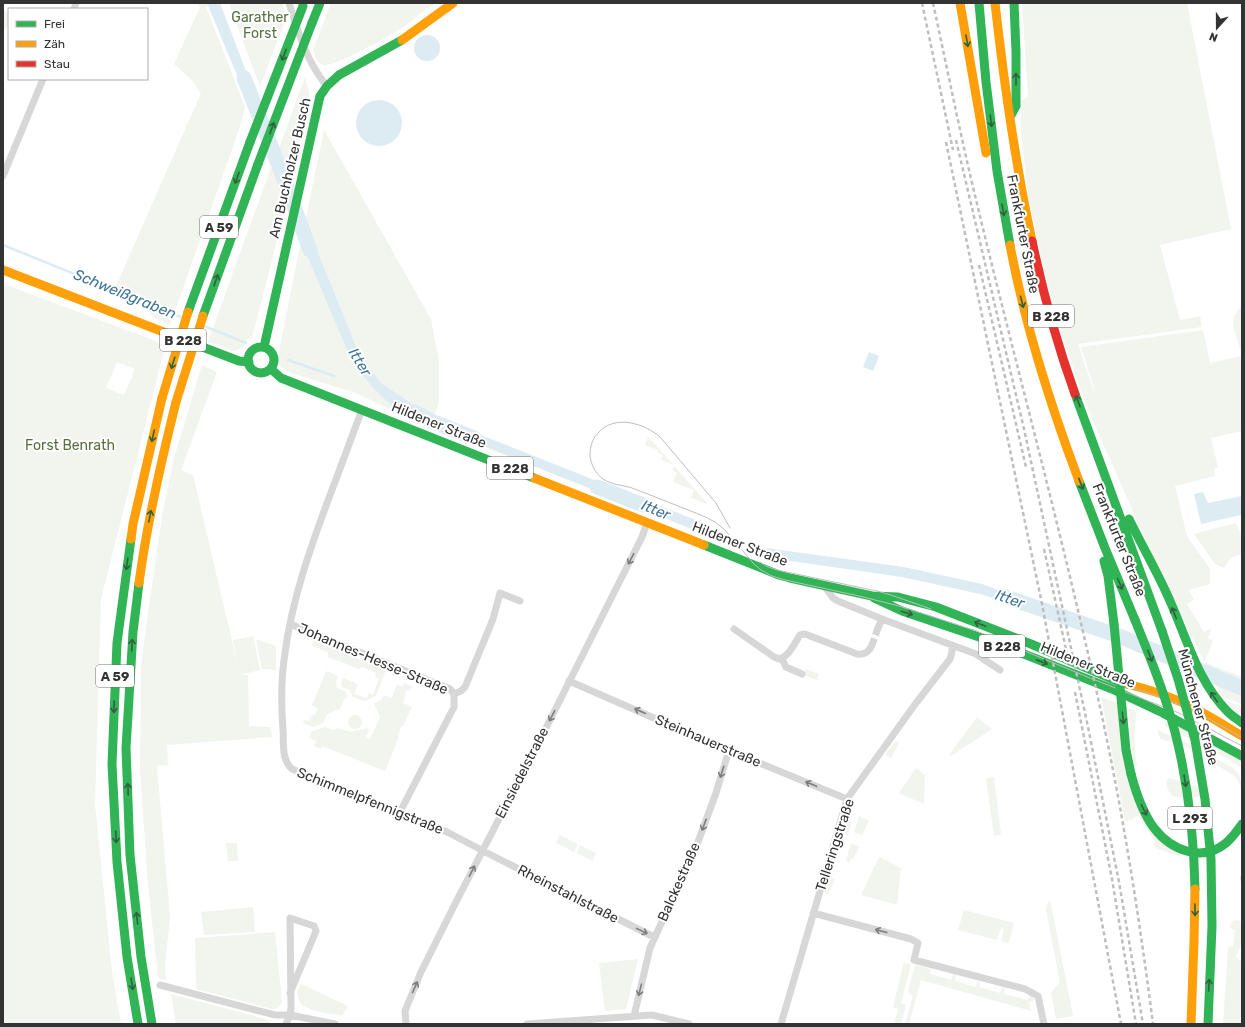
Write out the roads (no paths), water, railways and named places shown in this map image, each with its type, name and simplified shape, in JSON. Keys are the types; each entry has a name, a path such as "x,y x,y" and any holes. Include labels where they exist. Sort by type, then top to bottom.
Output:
{"main road":[{"name":"A 59","path":"152,1024 148,1008 141,957 130,855 126,748 132,640 149,520 160,464 176,402 203,316 258,164 320,3"},
{"path":"327,86 339,75 411,34 453,3"},
{"path":"960,3 987,155 997,171"},
{"name":"Frankfurter Straße","path":"979,3 986,82 997,171 1017,281 1037,356 1067,448 1105,548 1136,620"},
{"name":"Frankfurter Straße","path":"996,3 1004,81 1021,191 1039,274 1056,337 1074,391 1099,457"},
{"path":"1010,116 1016,106 1014,3"},
{"name":"A 59","path":"138,1024 127,957 117,862 112,764 117,643 133,524 162,398 188,312 250,142 303,4"},
{"name":"Am Buchholzer Busch","path":"264,347 318,102 327,86"},
{"name":"B 228","path":"3,270 239,361 249,362 252,369 260,373 271,369"},
{"path":"249,362 249,355 254,349 257,347 264,347 271,351 274,358 271,369"},
{"name":"Hildener Straße","path":"271,369 281,378 779,575 872,596 898,597 936,607 1030,644 1117,681 1158,693 1195,708 1242,736"},
{"name":"Münchener Straße","path":"1099,457 1162,631 1178,679 1195,740 1205,798 1212,874 1212,926 1208,1024"},
{"name":"B 228","path":"1099,457 1112,478 1126,511 1170,601 1206,684 1220,705 1242,723"},
{"path":"1105,548 1103,558 1108,576 1114,624 1126,750 1136,792 1143,809 1152,826 1166,841 1178,849 1194,853 1203,854 1215,851 1228,842 1242,824"},
{"name":"Hildener Straße","path":"872,596 898,610 980,637 1114,690 1173,717 1242,756"},
{"name":"Münchener Straße","path":"1136,620 1157,674 1175,735 1183,768 1187,796 1194,860 1195,926 1191,1024"}],"street":[{"name":"Am Buchholzer Busch","path":"289,3 298,34 314,69 327,86"},
{"path":"3,176 43,80"},
{"name":"Schimmelpfennigstraße","path":"362,410 310,550 290,624 284,654 283,690 285,759 292,769 447,832 482,851"},
{"name":"Einsiedelstraße","path":"406,1024 405,1010 451,911 569,681 639,542 647,523"},
{"path":"824,586 833,598 838,601 976,654 1000,670"},
{"name":"Johannes-Hesse-Straße","path":"454,694 462,691 466,686 493,619 500,593 520,601"},
{"path":"878,628 882,619"},
{"name":"Johannes-Hesse-Straße","path":"290,624 450,689 454,694 454,707 400,812"},
{"path":"734,629 774,658 779,659 787,655 800,635 805,634 857,654 864,654 868,652 872,645"},
{"name":"Telleringstraße","path":"781,1024 847,799 916,703 950,659 952,645"},
{"path":"782,658 786,667 802,674"},
{"name":"Steinhauerstraße","path":"569,681 847,799"},
{"name":"Balckestraße","path":"634,1016 650,948 698,842 716,793 729,750"},
{"name":"Rheinstahlstraße","path":"482,851 654,937"},
{"path":"813,913 911,939 918,943 914,960 1034,992 1038,996 1044,1024"},
{"path":"286,1024 290,1015 290,993 290,925 290,918 314,926 316,931 290,993"},
{"path":"160,985 275,1015 290,1015 335,1024"},
{"path":"528,1024 652,1015 689,1024"}],"water":[{"path":"207,3 220,3 254,92 249,104"},
{"path":"427,35 436,39 440,48 436,57 427,61 418,57 414,48 418,39"},
{"path":"375,100 383,100 392,104 398,110 402,123 398,136 392,142 383,146 375,146 366,142 360,136 356,127 356,119 360,110 366,104"},
{"path":"277,154 291,185 288,197 273,162"},
{"path":"305,221 360,356 381,383 433,418 430,426 404,416 397,410 376,391 350,357 301,241"},
{"path":"869,352 879,356 873,371 863,367"},
{"path":"458,426 617,489 614,498 455,435"},
{"path":"1203,492 1208,503 1242,496 1242,518 1241,515 1201,524 1194,494"},
{"path":"627,493 706,524 702,533 624,502"},
{"path":"766,548 904,567 982,584 1021,598 1023,607 980,594 902,577 777,559 764,556"},
{"path":"1030,601 1038,604 1040,612 1031,610"},
{"path":"1085,619 1109,626 1110,640 1087,633"},
{"path":"1122,633 1129,635 1134,647 1124,644"},
{"path":"1208,668 1242,683 1242,694 1216,684"}],"waterway":[{"name":"Itter","path":"244,78 310,250"},
{"name":"Schweißgraben","path":"3,245 183,318"},
{"name":"Schweißgraben","path":"204,326 246,343"},
{"name":"Schweißgraben","path":"288,360 334,376"},
{"name":"Itter","path":"414,412 431,421 474,438"},
{"name":"Itter","path":"597,487 643,505"},
{"name":"Itter","path":"1003,596 1119,636 1242,688"}],"tunnel":[{"path":"872,645 878,628"}],"tram line":[{"path":"730,528 716,503 661,438 647,428 621,422 605,427 594,438 590,449 590,456 593,466 600,477 610,483 644,492 715,522 725,530 754,564 772,576 899,606 974,630 1179,713 1242,746"},
{"path":"760,562 777,570 877,591 931,609"},
{"path":"1122,685 1155,695 1184,707 1213,721 1242,738"},
{"path":"1242,871 1242,887"}],"railway":[{"path":"922,3 953,150"},
{"path":"933,3 972,183 1068,569 1107,739 1129,861 1153,1024"},
{"path":"956,140 1024,429 1088,727 1119,882 1143,1024"},
{"path":"946,142 1042,604 1121,1024"},
{"path":"979,265 1026,467"},
{"path":"1044,549 1069,663"},
{"path":"1075,692 1112,879 1136,1024"}],"park label":[{"name":"Garather Forst","path":"260,26"},
{"name":"Forst Benrath","path":"70,445"}]}
